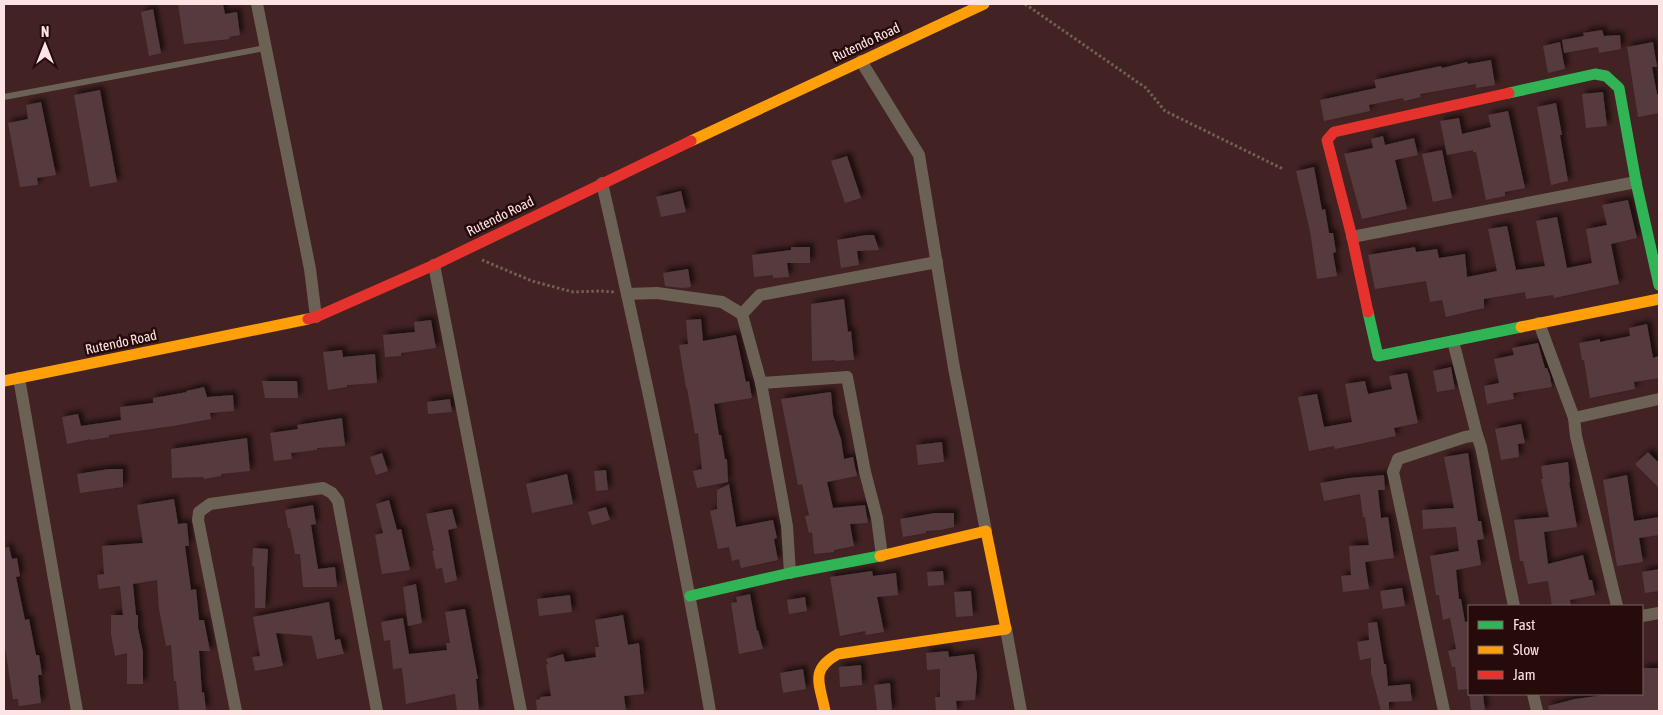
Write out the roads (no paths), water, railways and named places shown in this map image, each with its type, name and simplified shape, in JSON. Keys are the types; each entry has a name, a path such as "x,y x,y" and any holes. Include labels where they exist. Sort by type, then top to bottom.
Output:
{"street":[{"path":"257,4 310,269 316,317"},
{"name":"Rutendo Road","path":"4,381 316,317 434,265 602,183 984,4"},
{"path":"861,61 919,154 954,368 1021,711"},
{"path":"1659,284 1636,182 1620,88 1606,76 1595,74 1334,132 1327,140 1352,237 1378,356 1659,299"},
{"path":"1352,237 1636,182"},
{"path":"602,183 628,294 690,596 710,711"},
{"path":"742,314 760,296 937,262"},
{"path":"434,265 521,711"},
{"path":"628,294 657,293 722,302 742,314 761,384 786,526 790,573"},
{"path":"1539,323 1574,418 1576,436 1616,605"},
{"path":"1453,340 1483,457 1514,605"},
{"path":"761,384 848,377 882,556"},
{"path":"19,378 77,711"},
{"path":"1574,418 1659,399"},
{"path":"1444,711 1393,472 1398,459 1404,456 1477,435"},
{"path":"236,711 198,520 200,512 210,504 323,488 332,493 338,501 377,711"},
{"path":"690,596 790,573 882,556 986,531"},
{"path":"1643,616 1659,613"},
{"path":"825,711 818,674 825,661 838,654 1006,629"},
{"path":"1533,695 1537,711"}],"lane":[{"path":"4,97 265,48"}]}
